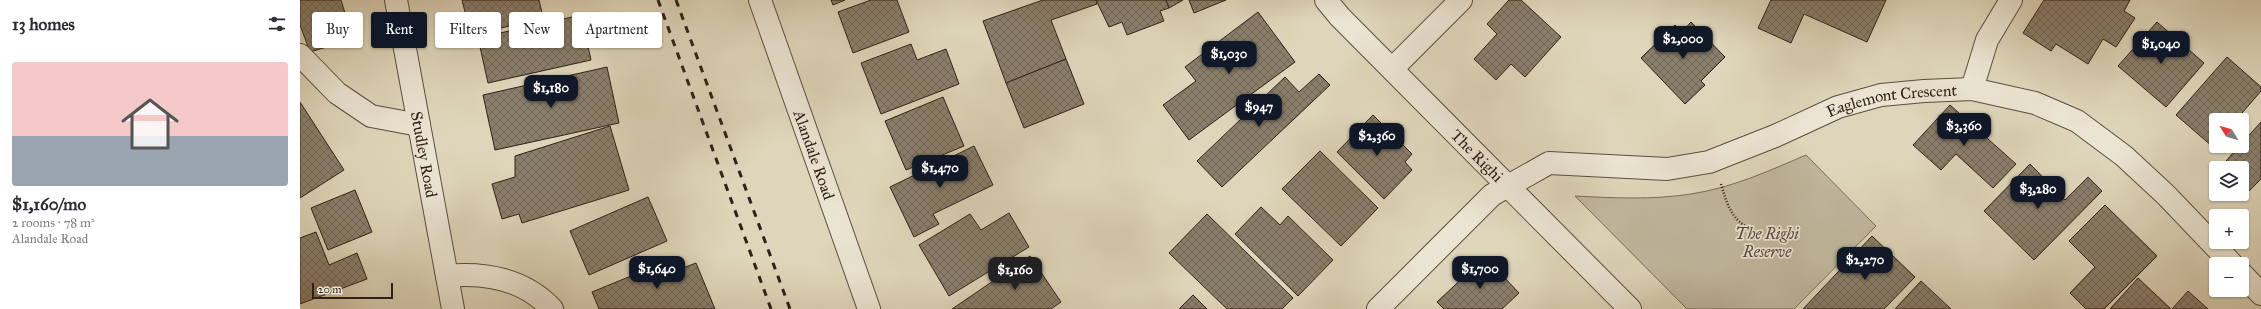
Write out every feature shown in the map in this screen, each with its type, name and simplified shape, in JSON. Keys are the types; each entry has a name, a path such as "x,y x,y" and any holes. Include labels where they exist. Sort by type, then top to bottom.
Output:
{"street":[{"name":"Studley Road","path":"396,0 453,309"},
{"name":"Alandale Road","path":"760,0 869,309"},
{"name":"The Righi","path":"1326,0 1340,17 1393,68 1630,309"},
{"path":"1393,68 1461,0"},
{"path":"1972,89 1987,40 2011,0"},
{"path":"300,55 337,93 371,116 419,125"},
{"name":"Eaglemont Crescent","path":"1378,309 1492,195 1549,163 1667,169 1709,162 1775,136 1838,107 1882,95 1972,89 2035,103 2077,121 2124,156 2166,195 2225,257"},
{"path":"447,276 464,274 504,278 543,300 552,309"},
{"path":"2249,281 2261,294"}],"path":[{"path":"1714,185 1721,183 1728,205 1738,221 1745,226"}],"green space":[{"name":"The Righi Reserve","path":"1806,155 1876,226 1794,309 1687,309 1575,196 1647,198 1691,194 1721,188 1764,173"}],"building":[{"path":"300,0 341,0 345,12 312,12 312,48 323,48 310,52 300,25"},
{"path":"462,0 539,0 542,12 509,12 509,26 501,28 501,12 465,12"},
{"path":"831,0 845,0 833,5"},
{"path":"871,0 897,0 909,32 853,53 838,12"},
{"path":"1043,0 1096,0 1097,4 1051,20 1066,59 1006,83 983,21"},
{"path":"1096,0 1166,0 1169,8 1160,11 1164,21 1127,35 1122,22 1109,27"},
{"path":"1166,0 1183,0 1169,8"},
{"path":"1189,0 1226,0 1194,13"},
{"path":"1509,0 1521,0 1561,37 1525,77 1511,64 1496,80 1474,59 1497,34 1487,24"},
{"path":"1771,0 1886,0 1867,42 1804,14 1791,43 1758,28"},
{"path":"2044,0 2130,0 2124,11 2135,18 2116,47 2103,39 2088,64 2056,44 2051,51 2023,33"},
{"path":"1258,12 1295,62 1189,140 1163,105 1196,81 1185,67"},
{"path":"572,17 572,48 588,48 591,60 488,83 480,48 501,48 501,33 509,31 509,48 564,48 564,19"},
{"path":"1691,22 1725,57 1701,81 1705,85 1685,104 1641,58 1675,25 1682,32"},
{"path":"2157,22 2204,63 2166,107 2118,66"},
{"path":"911,44 917,60 946,49 959,84 881,114 861,63"},
{"path":"2227,57 2261,87 2261,91 2242,113 2209,113 2209,144 2176,115"},
{"path":"1066,59 1084,104 1024,128 1006,83"},
{"path":"607,67 619,123 495,150 483,95"},
{"path":"1319,74 1330,85 1222,187 1197,161 1285,77 1299,92"},
{"path":"943,97 964,146 906,170 885,121"},
{"path":"300,102 344,170 300,198"},
{"path":"1950,105 2016,164 1993,188 1956,154 1941,170 1913,145"},
{"path":"1373,115 1412,154 1405,162 1412,170 1384,199 1337,152"},
{"path":"2261,122 2261,179 2249,191 2249,161 2226,161 2233,153 2249,153 2249,135"},
{"path":"610,126 629,190 522,223 519,214 502,219 492,184 515,177 515,156"},
{"path":"974,146 993,185 933,214 939,224 914,237 890,187"},
{"path":"1320,151 1378,208 1341,246 1282,189"},
{"path":"2030,164 2065,200 2088,177 2102,191 2034,260 1984,211"},
{"path":"355,190 372,232 328,250 311,208"},
{"path":"648,197 667,241 589,275 570,231"},
{"path":"2105,205 2157,256 2104,309 2086,309 2070,293 2095,267 2069,241"},
{"path":"1261,207 1280,225 1288,216 1333,260 1298,296 1235,234"},
{"path":"1009,213 1029,247 949,296 919,245 970,214 981,230"},
{"path":"1207,214 1293,298 1282,309 1227,309 1169,253"},
{"path":"316,232 329,265 357,253 367,279 300,304 300,238"},
{"path":"1872,236 1915,277 1884,309 1803,309"},
{"path":"1030,256 1061,302 1051,309 952,309"},
{"path":"1485,257 1519,293 1502,309 1444,309 1437,302"},
{"path":"670,260 675,271 696,263 715,309 599,309 592,292"},
{"path":"2138,278 2171,309 2110,309"},
{"path":"1921,281 1951,309 1895,309"},
{"path":"2188,291 2208,309 2172,309"},
{"path":"1193,295 1207,309 1179,309"}],"railway":[{"path":"658,0 771,309"},
{"path":"676,0 790,309"}]}
